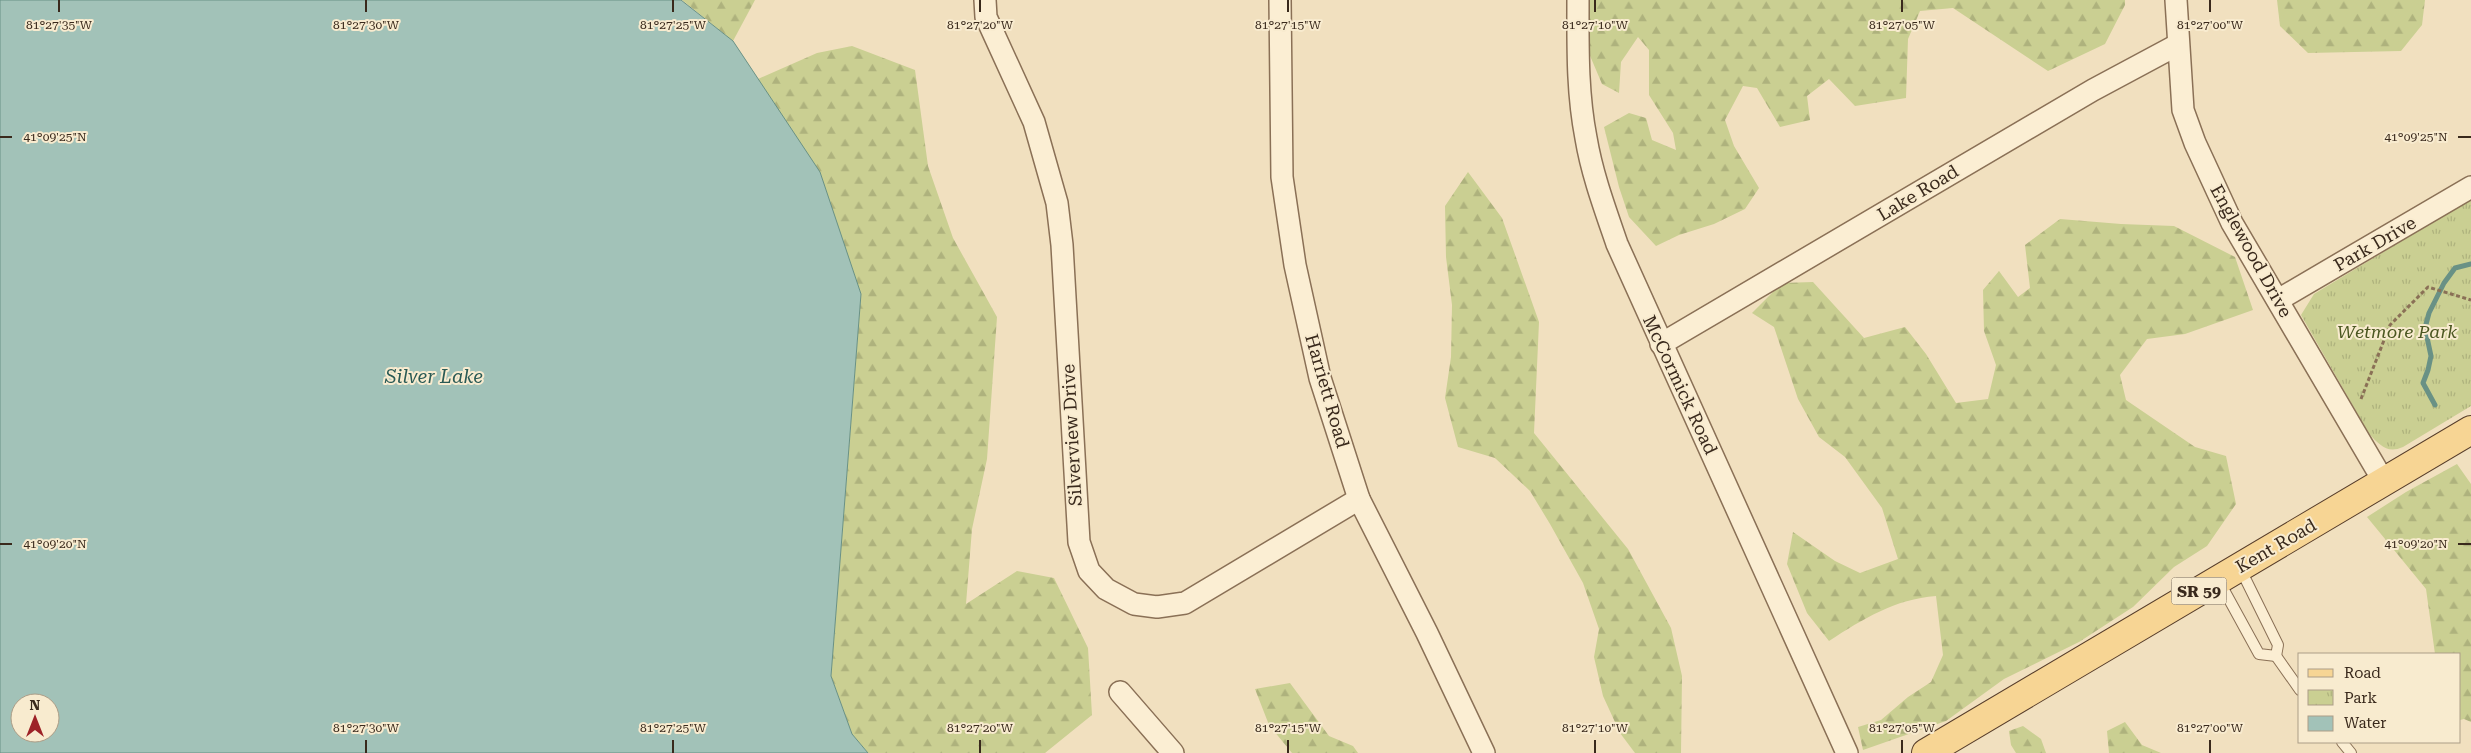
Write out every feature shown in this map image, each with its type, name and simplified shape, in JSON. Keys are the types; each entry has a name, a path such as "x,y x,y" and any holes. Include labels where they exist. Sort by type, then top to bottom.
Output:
{"main road":[{"name":"Kent Road","path":"1926,753 2471,430"}],"street":[{"name":"Silverview Drive","path":"985,0 986,18 1034,122 1057,203 1062,246 1079,542 1088,571 1106,590 1134,604 1157,607 1185,603 1359,499"},
{"name":"Harriett Road","path":"1280,0 1282,177 1295,264 1320,378 1359,499 1427,633 1484,753"},
{"name":"McCormick Road","path":"1578,0 1578,65 1582,113 1594,172 1617,244 1848,753"},
{"name":"Englewood Drive","path":"2176,0 2177,45 2183,110 2195,143 2232,223 2384,482"},
{"name":"Lake Road","path":"1661,344 2093,90 2177,45"},
{"name":"Park Drive","path":"2278,300 2471,187"},
{"path":"1120,692 1173,753"}],"lane":[{"path":"2229,574 2259,654 2276,656"},
{"path":"2229,574 2278,645 2276,656 2298,687"},
{"path":"2343,743 2351,753"}],"path":[{"path":"2361,399 2390,325 2428,287 2471,300"}],"green space":[{"path":"682,0 755,0 733,41"},
{"path":"1584,0 2125,0 2125,5 2105,44 2048,71 1953,8 1920,11 1908,39 1906,98 1855,106 1829,79 1807,96 1810,120 1780,127 1757,88 1743,86 1725,120 1734,146 1759,188 1745,209 1714,224 1679,235 1656,246 1629,217 1619,187 1604,127 1629,113 1646,118 1652,140 1676,150 1673,133 1649,95 1649,50 1638,37 1621,62 1619,93 1602,84 1588,51"},
{"path":"2277,0 2425,0 2422,25 2401,51 2308,53 2280,26"},
{"path":"852,46 915,70 928,166 953,238 997,317 987,459 972,529 966,604 1017,571 1054,578 1088,648 1092,715 1045,753 868,753 852,734 831,676 861,294 758,79 817,53"},
{"path":"1468,172 1502,218 1539,322 1534,433 1628,549 1671,628 1682,676 1681,753 1635,753 1620,733 1603,696 1594,657 1599,629 1583,583 1550,524 1530,491 1495,458 1458,447 1445,398 1451,357 1452,305 1446,257 1445,206"},
{"name":"Wetmore Park","path":"2471,199 2471,406 2403,447 2388,449 2380,445 2369,434 2301,315 2314,294"},
{"path":"2060,219 2174,226 2235,257 2253,310 2185,334 2147,339 2120,375 2126,400 2195,447 2226,456 2236,504 2207,546 2174,567 2133,607 2079,642 2004,679 1946,721 1863,750 1858,727 1881,720 1908,697 1931,682 1943,655 1936,596 1907,601 1880,611 1829,641 1807,613 1787,564 1793,532 1835,561 1860,573 1898,559 1882,508 1845,457 1819,437 1798,399 1774,327 1752,313 1782,283 1813,282 1864,338 1905,327 1926,354 1956,403 1988,399 1996,365 1984,331 1983,290 1999,271 2018,297 2030,288 2025,245"},
{"path":"2457,464 2471,484 2471,722 2461,720 2461,653 2435,653 2426,589 2367,517 2406,492"},
{"path":"1290,683 1329,736 1353,746 1358,753 1292,753 1269,725 1255,689"},
{"path":"2125,722 2142,745 2161,753 2109,753 2107,731"},
{"path":"2023,726 2041,739 2046,753 2016,753 2011,745 2009,731"}],"water":[{"name":"Silver Lake","path":"0,0 681,0 733,41 820,172 861,294 831,676 852,734 868,753 0,753"}],"waterway":[{"path":"2435,405 2423,383 2431,356 2425,328 2429,313 2444,283 2455,268 2471,264"}]}
